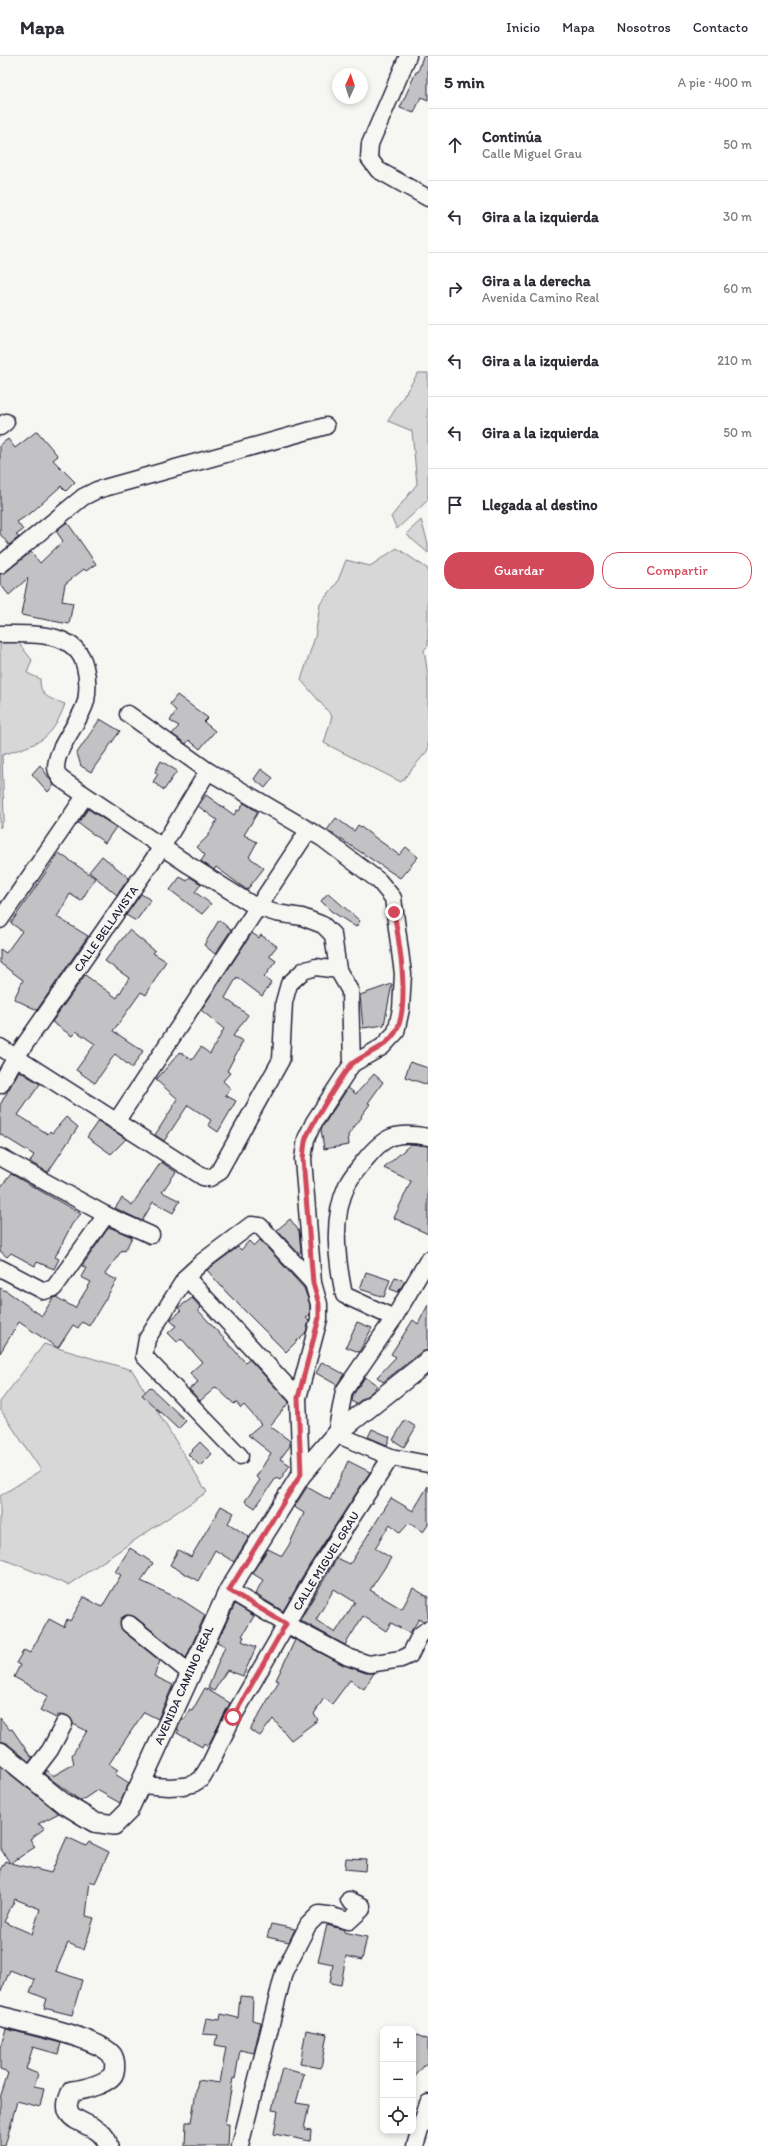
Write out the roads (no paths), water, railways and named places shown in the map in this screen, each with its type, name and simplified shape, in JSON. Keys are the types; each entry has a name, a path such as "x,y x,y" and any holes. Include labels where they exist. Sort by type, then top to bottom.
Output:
{"street":[{"path":"408,56 370,144 369,158 378,170 428,198"},
{"path":"0,565 83,497 97,490 326,426"},
{"path":"0,634 50,635 64,640 83,657 88,677 86,702 58,758 56,769 61,779 162,847 256,907 276,913 302,917 323,925 333,935 338,970 350,991 352,1064"},
{"path":"128,714 208,771 322,838 364,868 379,881 393,898 403,974 401,1009 396,1032 382,1047 352,1064 314,1122 306,1139 303,1159 313,1283 319,1304 319,1318 298,1398 301,1474"},
{"name":"CALLE BELLAVISTA","path":"0,1085 16,1057 162,847 208,771"},
{"path":"0,920 85,796"},
{"path":"116,1122 256,907 308,831"},
{"path":"0,1047 203,1178 210,1178 218,1173 281,1060 284,1002 289,984 303,971 316,967 338,970"},
{"path":"394,1318 344,1295 336,1250 338,1213 347,1184 371,1153 388,1137 400,1135 428,1137"},
{"path":"0,1157 106,1215 151,1235"},
{"path":"0,1268 44,1291 54,1288 106,1215"},
{"path":"240,1456 144,1356 147,1338 186,1277 202,1262 251,1226 260,1226 313,1283"},
{"path":"428,1260 394,1318 344,1391 336,1434 391,1457 428,1464"},
{"path":"186,1277 298,1398"},
{"name":"AVENIDA CAMINO REAL","path":"0,1752 31,1775 63,1803 94,1822 114,1825 123,1818 128,1811 229,1590 301,1474 336,1434 428,1361"},
{"name":"CALLE MIGUEL GRAU","path":"140,1785 183,1786 193,1784 201,1779 233,1717 317,1571 391,1457"},
{"path":"229,1590 286,1624 348,1657 369,1664 401,1659 410,1655 420,1635 428,1629"},
{"path":"129,1624 190,1673"},
{"path":"31,1775 50,1750 64,1724"},
{"path":"240,2146 284,1972 308,1925 319,1914 349,1921 357,1916 362,1909 362,1906 349,1900"},
{"path":"0,2016 92,2042 112,2055 115,2065 114,2075 106,2082 72,2091 68,2099 67,2109 72,2118 96,2128 104,2135 108,2146"},
{"path":"415,2146 428,2103"}]}
